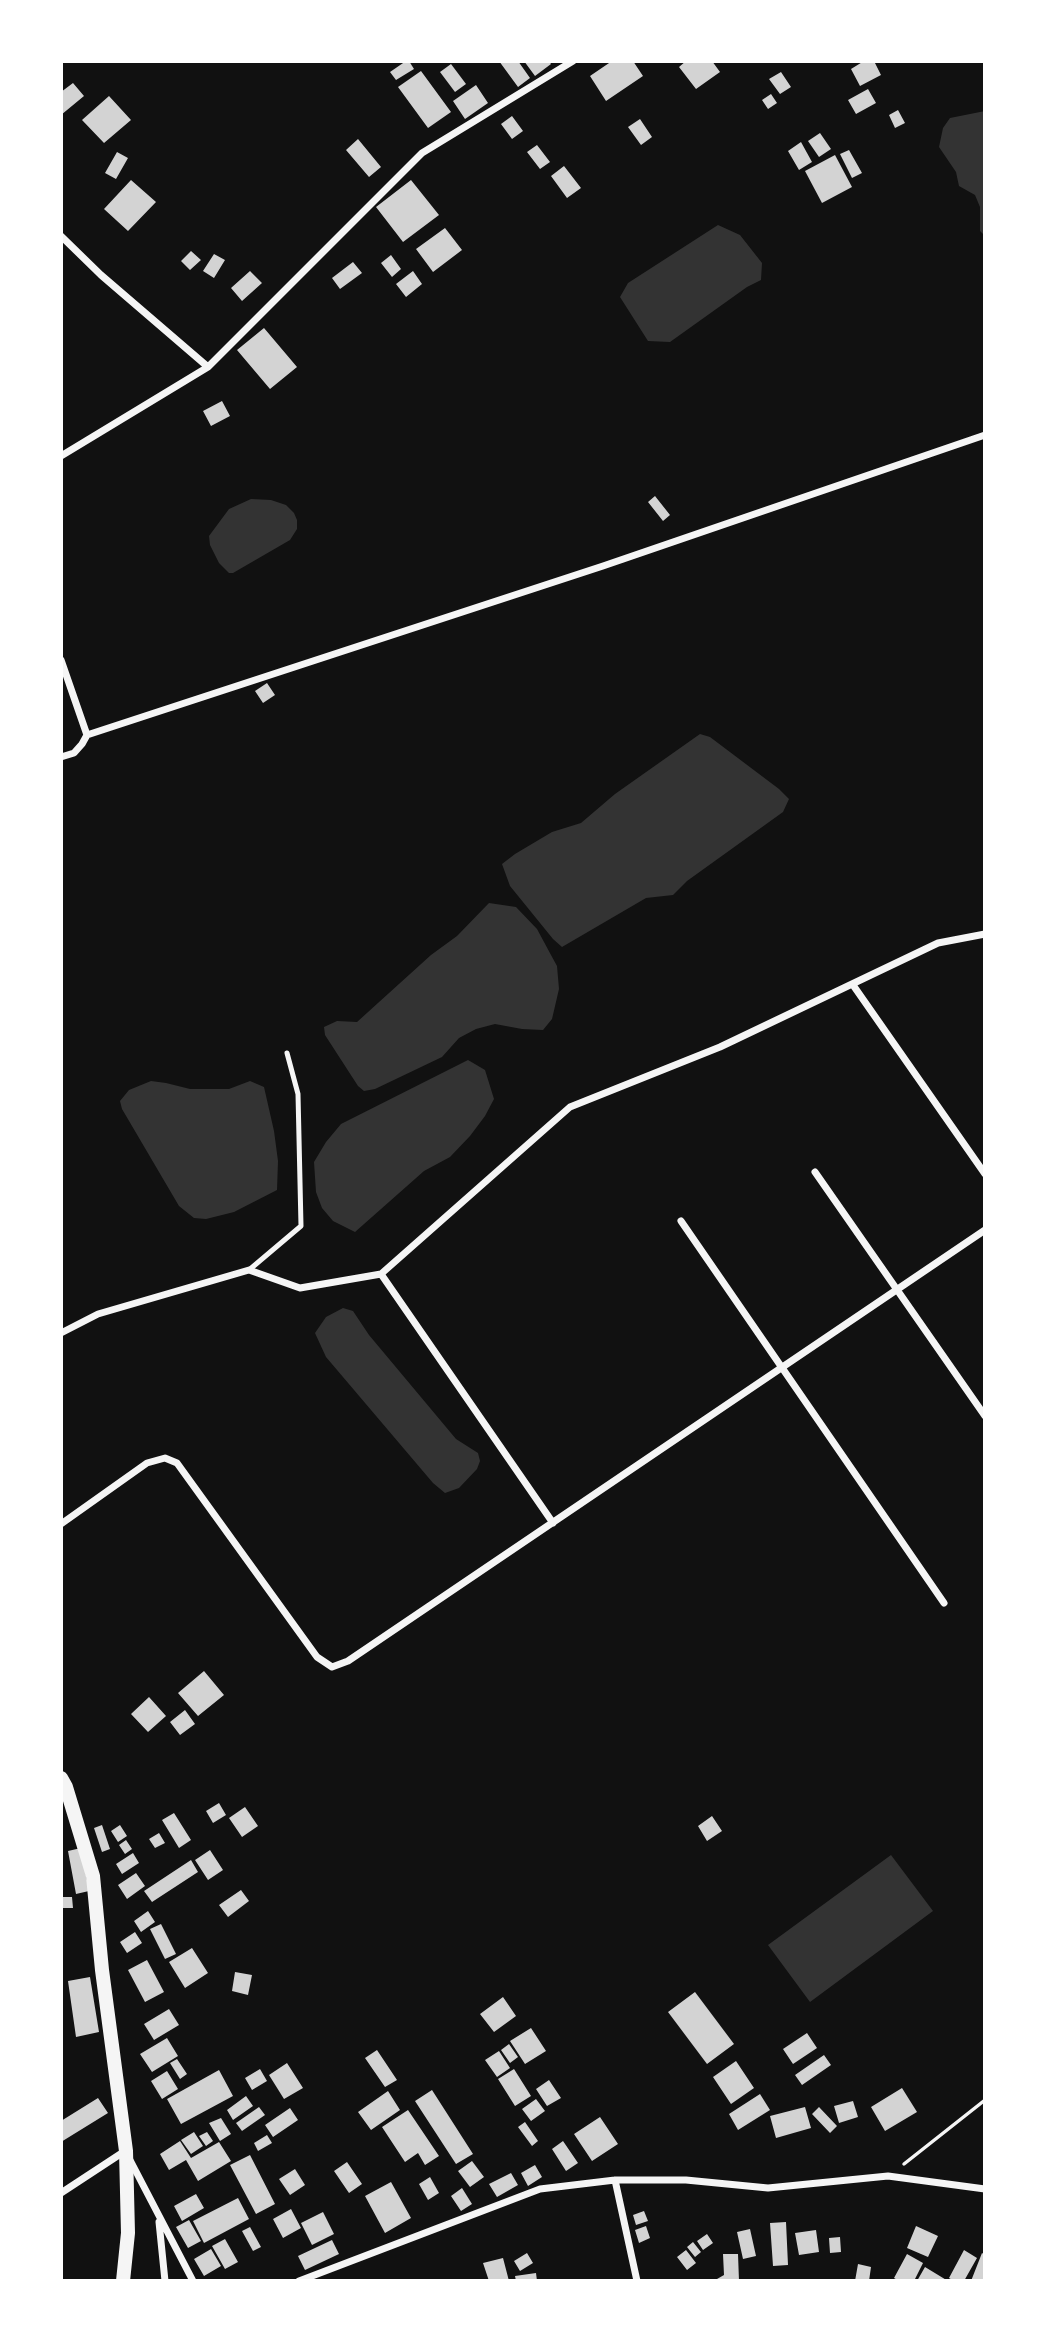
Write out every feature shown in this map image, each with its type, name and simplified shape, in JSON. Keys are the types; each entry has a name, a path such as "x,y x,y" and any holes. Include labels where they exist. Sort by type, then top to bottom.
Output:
{"main road":[{"path":"61,1778 93,1876 102,1970 126,2151 128,2233 123,2281"}],"street":[{"path":"61,456 208,367 422,153 573,61"},
{"path":"61,236 101,275 208,367"},
{"path":"61,757 74,753 87,734 603,566 985,435"},
{"path":"61,660 87,734"},
{"path":"61,1333 98,1314 249,1270 300,1289 380,1274 570,1108 720,1047 938,943 985,934"},
{"path":"853,985 985,1174"},
{"path":"816,1172 985,1416"},
{"path":"681,1221 944,1603"},
{"path":"61,1524 147,1463 165,1458 177,1463 317,1657 332,1667 348,1661 985,1230"},
{"path":"380,1274 553,1523"},
{"path":"61,2193 126,2151 193,2281"},
{"path":"299,2281 540,2189 615,2180 686,2180 768,2188 888,2176 985,2189"},
{"path":"615,2180 637,2281"},
{"path":"159,2218 165,2281"}],"lane":[{"path":"249,1270 301,1226 298,1094 287,1053"}],"path":[{"path":"888,2176 985,2100"}],"shaded area":[{"path":"985,111 985,236 980,231 980,207 975,195 959,186 956,172 939,147 943,128 950,118"},
{"path":"718,225 740,235 762,263 761,280 670,342 648,341 620,297 628,283"},
{"path":"251,499 271,500 286,505 294,513 297,529 290,540 229,573 219,563 210,545 209,536 229,509"},
{"path":"700,734 710,737 779,789 789,799 783,812 687,881 673,895 646,898 562,947 510,886 502,864 552,832 581,823 615,794"},
{"path":"489,903 516,907 537,929 557,966 559,989 552,1019 543,1030 495,1024 476,1029 459,1038 442,1057 375,1089 364,1091 325,1035 324,1027 337,1021 357,1022 431,955 457,936"},
{"path":"468,1060 485,1070 494,1099 470,1136 450,1157 424,1171 355,1232 333,1221 322,1208 316,1192 314,1162 341,1124"},
{"path":"151,1081 190,1089 229,1089 250,1081 264,1087 278,1161 277,1190 234,1212 206,1219 194,1218 179,1206 122,1109 120,1101 129,1090"},
{"path":"343,1308 353,1311 369,1335 456,1439 478,1453 480,1461 477,1469 459,1488 445,1493 433,1483 326,1357 315,1333 326,1317"},
{"path":"891,1855 933,1911 810,2002 768,1945"}],"building":[{"path":"409,61 414,69 396,80 390,72"},
{"path":"499,61 518,61 530,78 518,87"},
{"path":"524,61 549,61 551,64 535,76"},
{"path":"612,61 633,61 643,76 606,101 590,76"},
{"path":"686,61 712,61 720,72 696,89 679,67"},
{"path":"864,61 874,61 881,75 860,86 851,69"},
{"path":"451,64 466,84 455,92 440,72"},
{"path":"421,71 451,112 428,128 398,87"},
{"path":"781,72 791,87 780,94 769,79"},
{"path":"73,83 84,96 61,115 61,92"},
{"path":"476,85 488,103 465,119 453,101"},
{"path":"868,89 876,103 856,114 848,100"},
{"path":"771,94 777,103 768,109 762,100"},
{"path":"109,96 131,120 104,143 82,120"},
{"path":"898,110 905,123 895,128 889,115"},
{"path":"512,116 523,131 512,139 501,124"},
{"path":"640,119 652,137 641,145 628,127"},
{"path":"820,133 831,149 819,157 808,141"},
{"path":"358,139 381,167 369,177 346,150"},
{"path":"801,142 812,162 799,170 788,151"},
{"path":"537,145 550,162 540,169 527,152"},
{"path":"849,150 862,173 852,178 840,154"},
{"path":"117,152 128,158 116,179 105,173"},
{"path":"835,155 852,187 822,203 805,171"},
{"path":"564,166 581,188 567,198 551,176"},
{"path":"131,180 156,202 128,231 104,209"},
{"path":"411,180 439,215 403,242 376,207"},
{"path":"445,228 462,250 433,272 416,249"},
{"path":"191,251 201,260 190,270 181,261"},
{"path":"214,254 225,260 214,278 203,271"},
{"path":"391,255 401,269 392,277 381,263"},
{"path":"353,262 362,273 340,289 332,278"},
{"path":"250,271 262,283 242,301 231,288"},
{"path":"413,271 422,284 406,297 396,284"},
{"path":"264,328 297,367 270,389 237,350"},
{"path":"222,401 230,416 211,426 203,411"},
{"path":"655,496 670,515 663,521 648,502"},
{"path":"267,683 275,695 263,703 255,691"},
{"path":"204,1671 224,1695 198,1716 178,1693"},
{"path":"149,1697 166,1716 148,1732 131,1714"},
{"path":"185,1710 195,1724 180,1735 170,1722"},
{"path":"219,1803 226,1815 213,1823 206,1811"},
{"path":"245,1807 258,1826 242,1837 229,1818"},
{"path":"174,1813 191,1840 179,1848 162,1820"},
{"path":"712,1816 722,1831 707,1841 698,1826"},
{"path":"102,1825 110,1849 102,1852 94,1828"},
{"path":"120,1825 127,1836 118,1842 111,1831"},
{"path":"159,1833 165,1843 155,1848 149,1839"},
{"path":"126,1840 132,1849 125,1854 119,1845"},
{"path":"81,1848 89,1891 76,1894 68,1851"},
{"path":"210,1850 223,1870 208,1880 195,1860"},
{"path":"133,1853 139,1863 122,1874 116,1864"},
{"path":"191,1860 198,1872 152,1902 144,1891"},
{"path":"136,1873 145,1886 127,1899 118,1885"},
{"path":"241,1890 249,1901 228,1917 219,1905"},
{"path":"62,1897 72,1897 73,1908 62,1908"},
{"path":"148,1911 155,1922 141,1932 134,1921"},
{"path":"161,1924 176,1954 165,1959 150,1929"},
{"path":"135,1932 142,1943 127,1953 120,1942"},
{"path":"192,1948 208,1973 185,1988 169,1962"},
{"path":"147,1960 164,1992 145,2002 128,1970"},
{"path":"235,1972 252,1975 248,1995 232,1991"},
{"path":"90,1977 99,2032 76,2037 68,1981"},
{"path":"695,1992 734,2044 707,2064 668,2012"},
{"path":"503,1997 516,2016 494,2032 480,2014"},
{"path":"169,2009 179,2025 154,2040 144,2024"},
{"path":"531,2028 546,2051 525,2064 510,2041"},
{"path":"807,2033 817,2048 793,2064 783,2049"},
{"path":"167,2038 178,2056 152,2072 140,2054"},
{"path":"509,2044 518,2057 510,2063 501,2050"},
{"path":"377,2050 397,2080 385,2087 365,2058"},
{"path":"499,2051 510,2068 497,2077 485,2060"},
{"path":"824,2055 831,2065 802,2085 795,2075"},
{"path":"177,2059 187,2074 180,2079 170,2063"},
{"path":"736,2061 754,2088 731,2104 713,2077"},
{"path":"287,2063 303,2088 284,2099 269,2075"},
{"path":"260,2069 267,2081 252,2090 245,2078"},
{"path":"514,2069 531,2096 515,2106 498,2079"},
{"path":"219,2070 233,2096 181,2124 167,2099"},
{"path":"167,2071 178,2089 162,2099 151,2081"},
{"path":"549,2080 561,2098 547,2106 536,2089"},
{"path":"902,2088 917,2112 885,2131 871,2107"},
{"path":"432,2090 473,2154 456,2164 415,2101"},
{"path":"388,2091 400,2110 371,2130 358,2112"},
{"path":"760,2094 770,2110 738,2130 729,2114"},
{"path":"246,2096 253,2106 233,2120 227,2110"},
{"path":"98,2098 108,2113 61,2142 61,2121"},
{"path":"536,2099 545,2111 531,2121 522,2109"},
{"path":"853,2101 858,2117 839,2123 834,2106"},
{"path":"259,2107 265,2115 242,2131 236,2123"},
{"path":"805,2107 811,2128 776,2138 770,2116"},
{"path":"819,2107 837,2126 830,2133 812,2114"},
{"path":"290,2108 298,2120 273,2137 265,2125"},
{"path":"408,2110 439,2156 425,2165 418,2153 405,2162 382,2127"},
{"path":"600,2117 618,2144 592,2161 574,2134"},
{"path":"221,2118 231,2134 220,2141 209,2123"},
{"path":"525,2122 538,2141 532,2146 518,2127"},
{"path":"194,2132 203,2146 191,2154 181,2140"},
{"path":"207,2132 213,2141 206,2146 199,2136"},
{"path":"267,2135 272,2143 258,2151 254,2143"},
{"path":"180,2141 191,2158 219,2142 231,2161 198,2181 186,2160 169,2170 160,2154"},
{"path":"563,2141 578,2163 566,2171 552,2149"},
{"path":"250,2155 275,2204 256,2214 230,2165"},
{"path":"472,2161 484,2177 470,2187 458,2171"},
{"path":"347,2162 362,2184 349,2193 334,2171"},
{"path":"535,2165 542,2177 528,2186 521,2173"},
{"path":"295,2169 305,2185 290,2195 279,2179"},
{"path":"511,2173 518,2185 497,2197 489,2184"},
{"path":"430,2177 439,2193 428,2200 419,2184"},
{"path":"391,2182 411,2218 385,2233 365,2196"},
{"path":"462,2188 472,2204 461,2211 451,2196"},
{"path":"196,2194 204,2208 182,2221 174,2206"},
{"path":"238,2198 249,2219 204,2243 193,2221"},
{"path":"291,2209 301,2228 283,2238 273,2219"},
{"path":"644,2211 648,2221 636,2225 633,2215"},
{"path":"323,2212 334,2234 312,2245 301,2223"},
{"path":"189,2220 201,2241 188,2248 176,2227"},
{"path":"786,2222 788,2265 773,2266 770,2223"},
{"path":"646,2226 650,2238 639,2243 635,2230"},
{"path":"916,2226 938,2236 928,2257 907,2248"},
{"path":"250,2227 261,2247 253,2251 242,2231"},
{"path":"750,2229 756,2256 743,2259 737,2232"},
{"path":"816,2230 819,2252 799,2255 795,2233"},
{"path":"707,2234 713,2243 703,2250 697,2241"},
{"path":"840,2237 841,2252 830,2253 829,2238"},
{"path":"225,2239 238,2262 225,2269 212,2246"},
{"path":"332,2240 339,2254 305,2270 298,2256"},
{"path":"693,2242 701,2252 695,2257 687,2247"},
{"path":"211,2249 221,2266 204,2276 194,2259"},
{"path":"686,2250 696,2263 687,2270 677,2257"},
{"path":"964,2250 977,2258 964,2281 954,2281 949,2278"},
{"path":"527,2253 533,2263 520,2271 514,2261"},
{"path":"982,2253 985,2255 985,2281 971,2281"},
{"path":"723,2254 738,2254 739,2281 718,2281 717,2279 724,2275"},
{"path":"907,2254 923,2263 914,2281 899,2281 894,2278"},
{"path":"503,2258 509,2281 489,2281 483,2263"},
{"path":"858,2264 871,2267 869,2281 855,2281"},
{"path":"925,2267 948,2281 917,2281"},
{"path":"536,2273 537,2281 516,2281 515,2276"}]}
